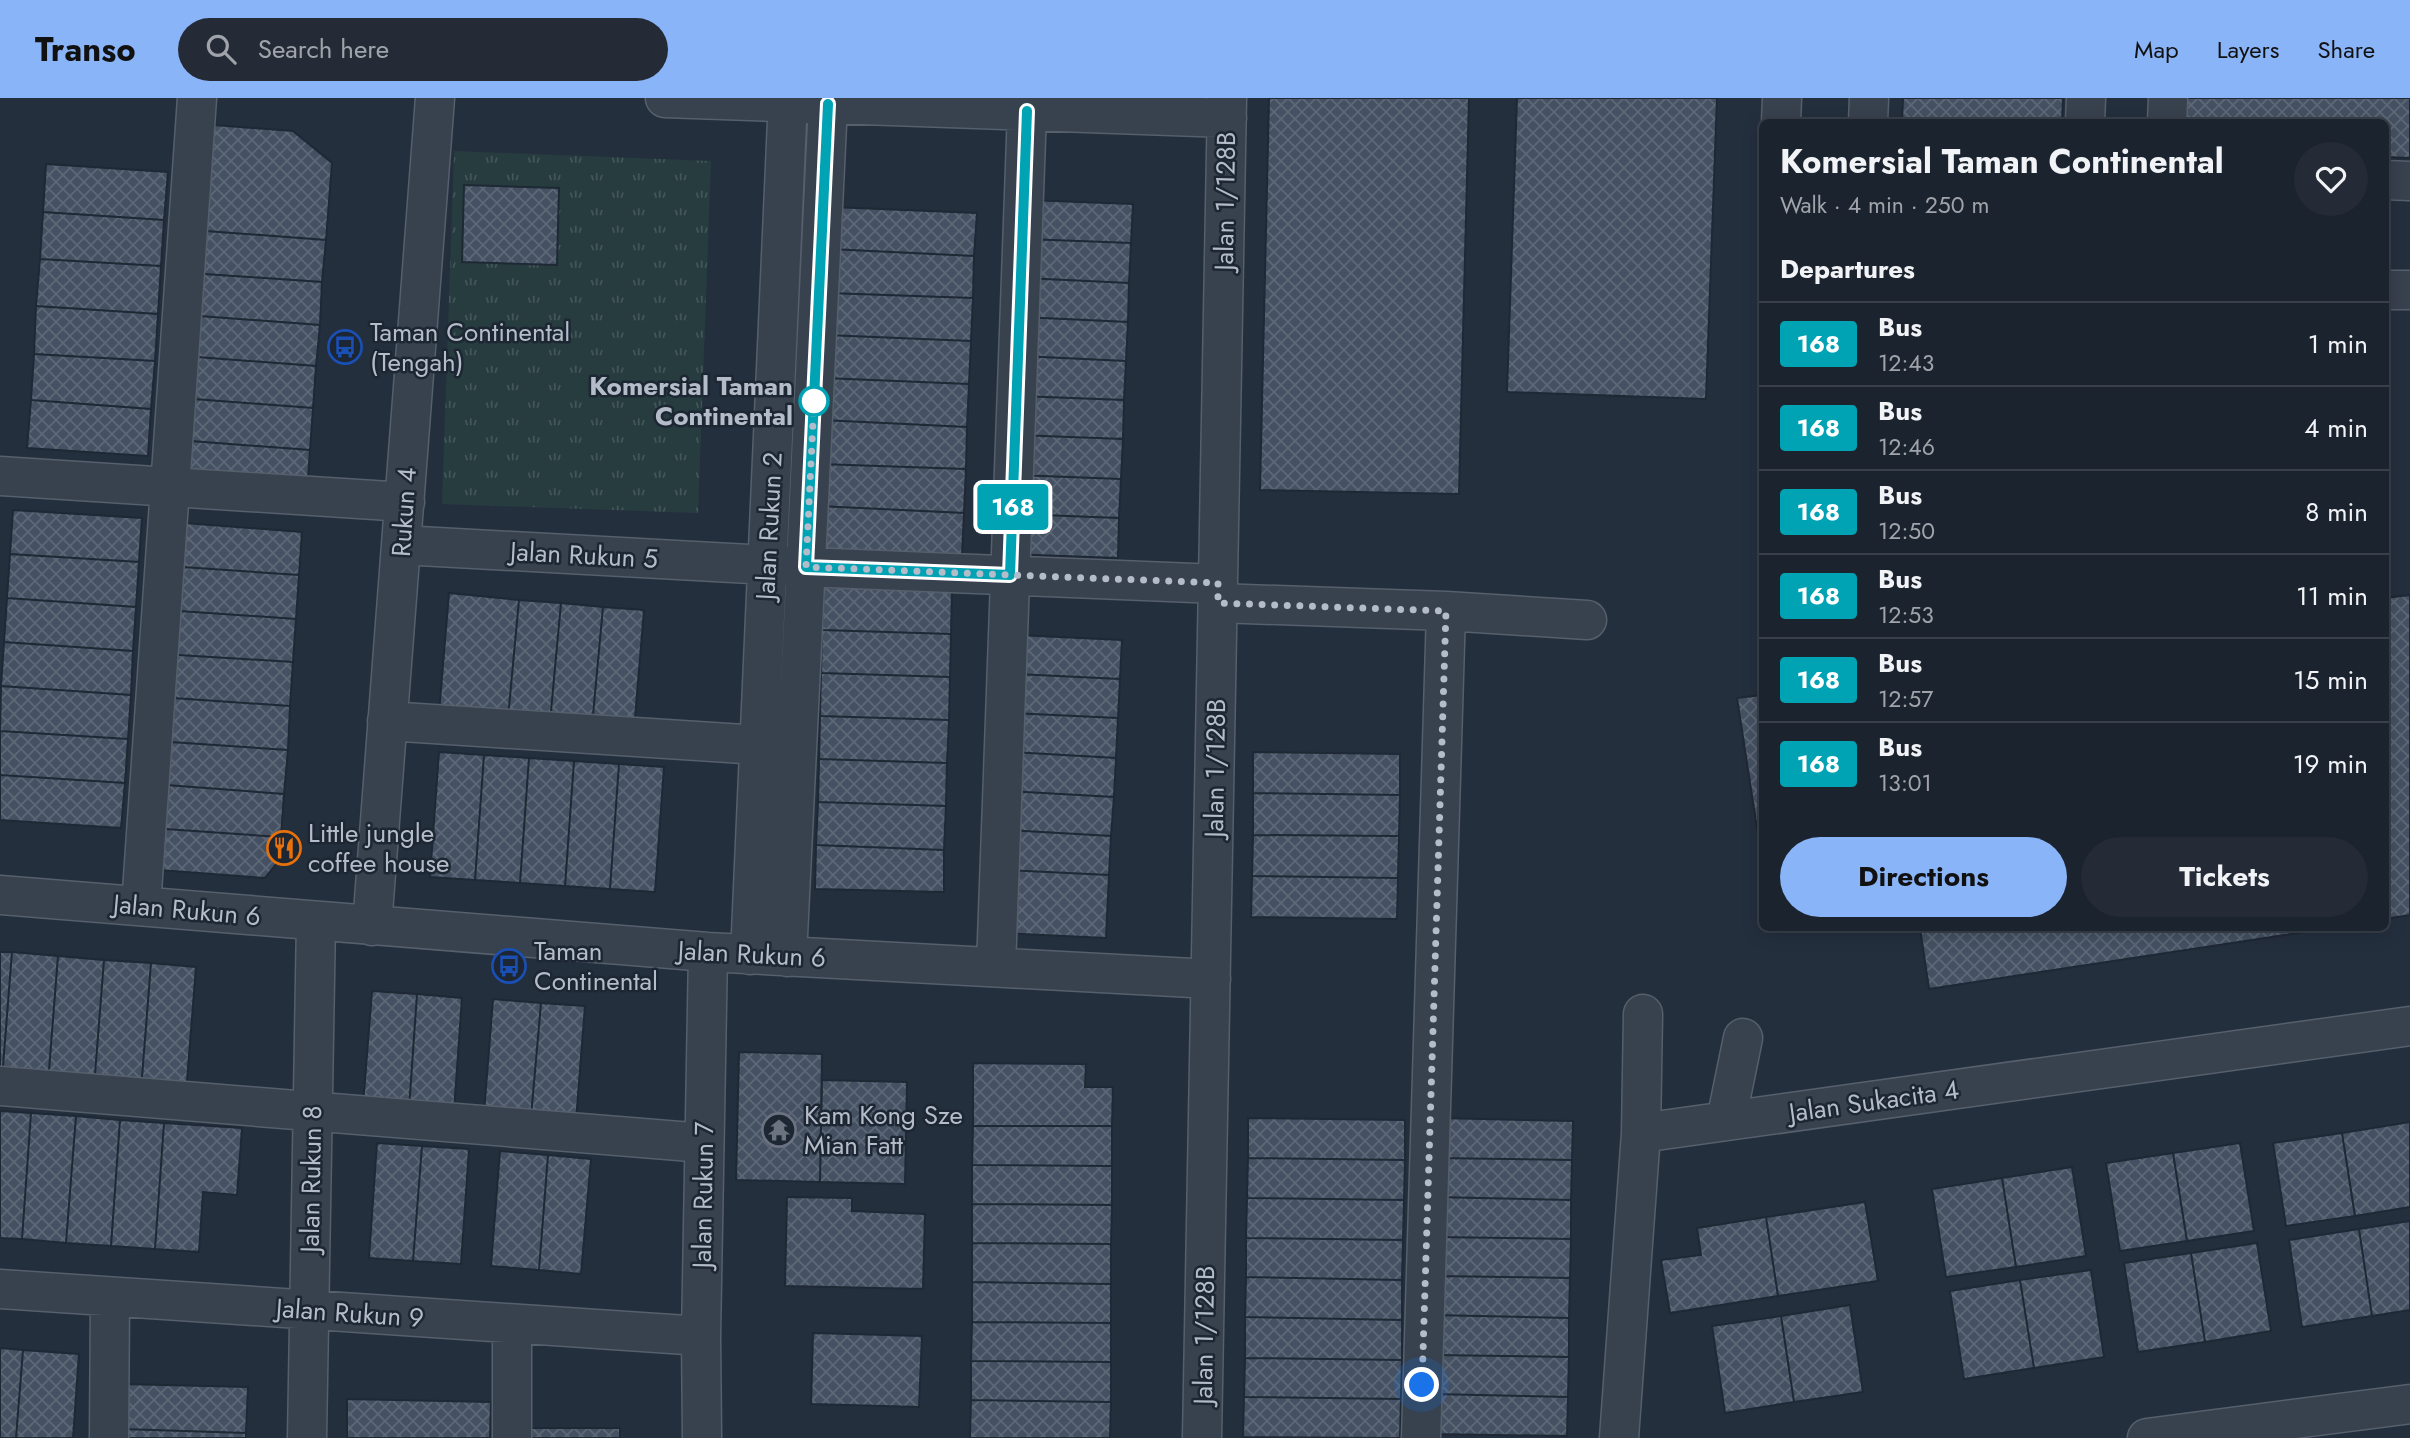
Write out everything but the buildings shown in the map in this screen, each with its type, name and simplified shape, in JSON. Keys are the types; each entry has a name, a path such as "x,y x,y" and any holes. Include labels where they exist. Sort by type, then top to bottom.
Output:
{"street":[{"path":"141,906 197,98"},
{"name":"Rukun 4","path":"372,926 435,98"},
{"path":"665,98 788,100 828,104 1027,111 1227,108"},
{"path":"1781,119 1782,98"},
{"path":"1868,119 1869,98"},
{"path":"2085,119 2086,98"},
{"path":"2167,119 2168,98"},
{"name":"Jalan Rukun 2","path":"768,956 759,745 788,100"},
{"path":"768,956 806,567 828,104"},
{"name":"Jalan 1/128B","path":"1202,1438 1227,108"},
{"path":"996,967 1027,111"},
{"path":"2389,180 2410,181"},
{"path":"2389,290 2410,290"},
{"path":"0,476 405,502"},
{"name":"Jalan Rukun 5","path":"401,545 1010,575 1587,620"},
{"path":"1421,1438 1446,611"},
{"path":"387,721 759,745"},
{"name":"Jalan Rukun 6","path":"0,895 708,953 1211,979"},
{"name":"Jalan Rukun 8","path":"307,1438 316,920"},
{"name":"Jalan Rukun 7","path":"702,1438 701,1336 708,953"},
{"path":"1619,1438 1641,1133 1643,1014"},
{"name":"Jalan Sukacita 4","path":"1641,1133 2410,1026"},
{"path":"1726,1121 1743,1038"},
{"path":"0,1086 704,1143"},
{"name":"Jalan Rukun 9","path":"0,1289 701,1336"},
{"path":"109,1438 110,1297"},
{"path":"512,1324 512,1438"},
{"path":"2147,1438 2410,1404"}],"green space":[{"path":"454,151 711,161 698,513 442,504"}],"bus line":[{"name":"168","path":"828,104 806,567 1010,575 1027,111"}],"place":[{"name":"Taman Continental (Tengah)","path":"345,347"},
{"name":"Komersial Taman Continental","path":"814,401"},
{"name":"Little jungle coffee house","path":"284,848"},
{"name":"Taman Continental","path":"509,966"},
{"name":"Kam Kong Sze Mian Fatt","path":"779,1130"}],"route":[{"path":"814,401 806,567 1218,583 1218,603 1446,611 1422,1385"}]}
